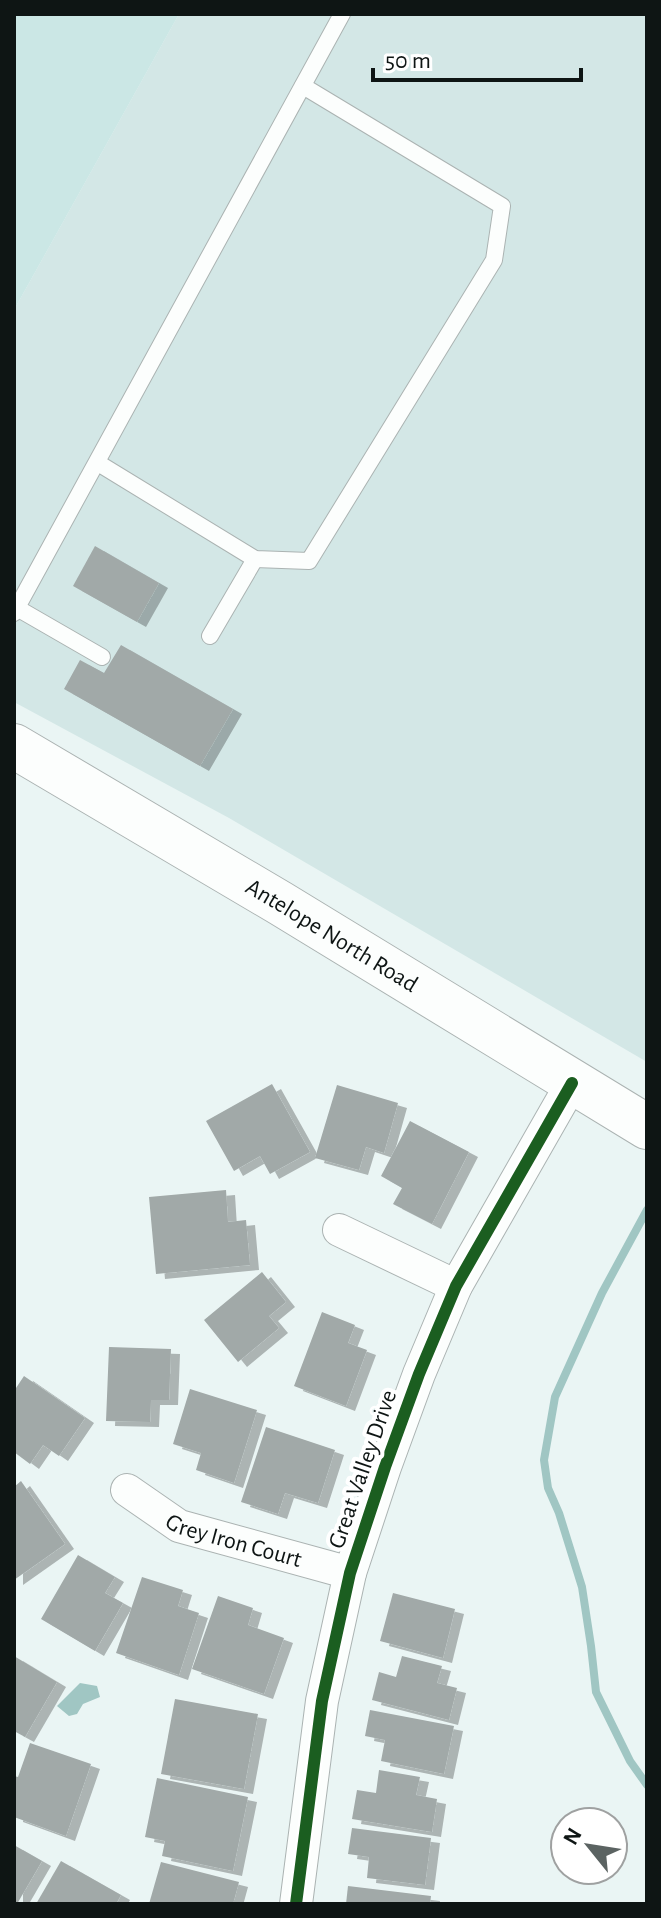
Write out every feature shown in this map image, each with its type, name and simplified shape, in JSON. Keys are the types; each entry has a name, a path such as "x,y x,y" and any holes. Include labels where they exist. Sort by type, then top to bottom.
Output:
{"main road":[{"name":"Antelope North Road","path":"14,746 280,903 647,1127"}],"street":[{"name":"Great Valley Drive","path":"296,1904 322,1701 350,1573 419,1374 456,1286 572,1083"},
{"path":"339,1230 456,1286"},
{"name":"Grey Iron Court","path":"127,1490 179,1526 350,1573"}],"lane":[{"path":"102,657 15,611 342,14"},
{"path":"98,463 255,559 309,561 494,260 502,206 303,86"},
{"path":"210,636 255,559"}],"shaded area":[{"path":"14,14 179,14 14,310"},
{"path":"179,14 647,14 647,1062 229,818 14,702 14,310"},
{"path":"80,1683 97,1686 100,1697 83,1704 77,1714 69,1716 57,1706"}],"building":[{"path":"95,546 159,583 137,622 73,586"},
{"path":"121,645 233,709 200,766 64,689 80,660 104,673"},
{"path":"272,1084 310,1152 270,1174 260,1156 234,1171 206,1121"},
{"path":"337,1085 398,1103 384,1153 366,1147 359,1170 315,1158"},
{"path":"410,1121 469,1152 432,1224 393,1204 402,1188 381,1176"},
{"path":"226,1190 228,1222 246,1220 250,1265 156,1274 149,1197"},
{"path":"262,1272 286,1302 269,1316 279,1328 238,1362 204,1320"},
{"path":"322,1312 355,1325 348,1343 367,1350 346,1406 294,1386"},
{"path":"109,1347 171,1349 169,1400 151,1400 150,1422 106,1421"},
{"path":"24,1376 85,1418 59,1456 43,1445 30,1464 14,1452 14,1391"},
{"path":"190,1389 257,1410 234,1483 196,1470 201,1453 173,1444"},
{"path":"266,1427 335,1450 318,1503 285,1493 278,1514 241,1502"},
{"path":"21,1481 65,1544 14,1580 14,1487"},
{"path":"78,1555 115,1577 105,1593 123,1603 95,1651 41,1619"},
{"path":"142,1577 183,1590 178,1606 199,1613 179,1675 116,1653"},
{"path":"393,1593 455,1609 443,1658 380,1641"},
{"path":"218,1596 253,1608 248,1625 284,1638 264,1694 192,1669"},
{"path":"14,1656 57,1682 25,1737 14,1731"},
{"path":"402,1656 442,1666 437,1683 457,1688 449,1720 372,1700 379,1672 396,1677"},
{"path":"175,1699 258,1714 244,1789 161,1774"},
{"path":"370,1710 454,1726 444,1774 381,1761 385,1740 365,1736"},
{"path":"30,1743 91,1764 66,1836 14,1817 14,1776 18,1777"},
{"path":"379,1770 420,1777 416,1795 437,1799 432,1832 352,1819 357,1790 376,1793"},
{"path":"157,1778 248,1797 233,1871 162,1856 165,1841 145,1837"},
{"path":"352,1828 431,1838 425,1885 367,1878 369,1857 348,1854"},
{"path":"14,1845 42,1861 17,1904 14,1904"},
{"path":"61,1861 121,1895 116,1904 36,1904"},
{"path":"161,1862 239,1882 233,1904 149,1904"},
{"path":"348,1886 431,1896 430,1904 346,1904"}],"waterway":[{"path":"647,1210 602,1293 555,1397 544,1460 548,1488 582,1587 596,1692 630,1761 647,1785"}],"cycle path":[{"path":"296,1904 322,1701 350,1573 385,1467 456,1286 572,1083"}]}
